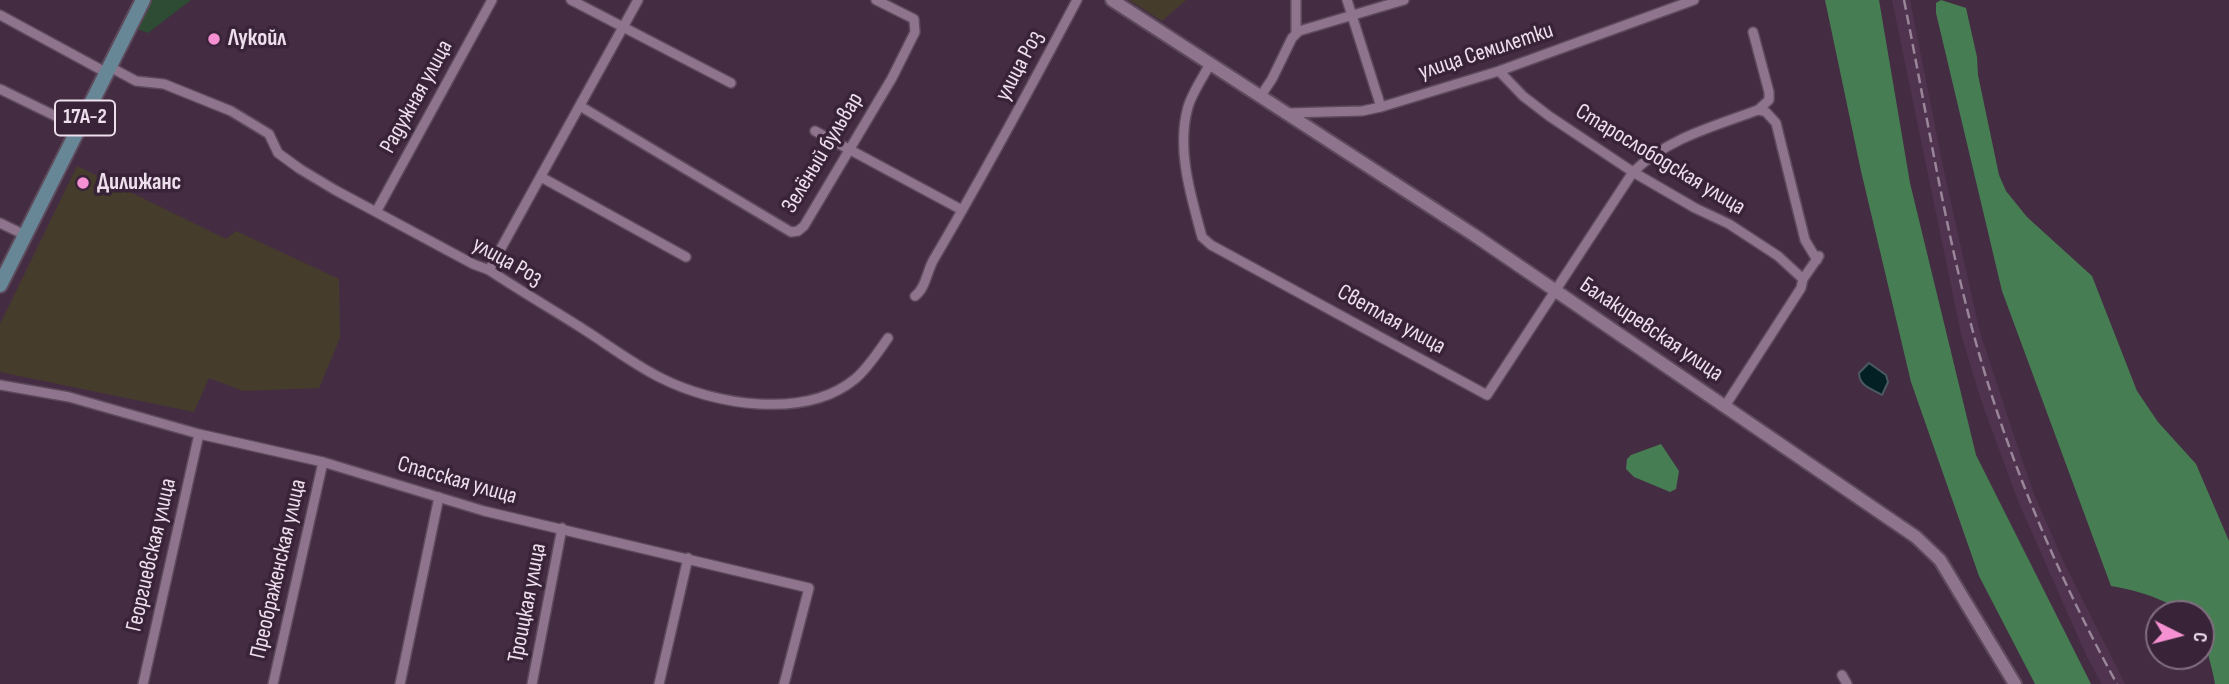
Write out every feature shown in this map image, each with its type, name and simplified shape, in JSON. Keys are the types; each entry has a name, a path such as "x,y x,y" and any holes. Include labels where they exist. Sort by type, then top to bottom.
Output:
{"main road":[{"name":"17А-2","path":"0,285 143,0"}],"street":[{"name":"Радужная улица","path":"376,212 492,0"},
{"path":"571,0 731,83"},
{"path":"489,270 638,0"},
{"name":"Зелёный бульвар","path":"580,106 791,232 798,231 804,226 849,150 915,32 914,19 876,0"},
{"name":"улица Роз","path":"915,296 921,292 929,266 992,159 1077,0"},
{"name":"Балакиревская улица","path":"1112,0 1556,290 1916,537 1940,560 2015,684"},
{"path":"1296,0 1296,34"},
{"path":"1348,0 1381,107"},
{"path":"1259,97 1296,34 1315,25 1404,0"},
{"name":"улица Семилетки","path":"1284,113 1362,111 1381,107 1499,71 1693,0"},
{"name":"улица Роз","path":"0,15 109,70 136,81 164,84 231,111 269,134 278,153 300,169 473,264 489,270 661,378 712,397 777,404 804,402 826,396 854,380 873,360 888,338"},
{"path":"1753,32 1769,92 1769,100 1758,110"},
{"name":"Светлая улица","path":"1210,64 1188,106 1183,135 1186,167 1202,237 1211,245 1487,395 1633,172 1651,154 1684,137 1758,110"},
{"name":"Старослободская улица","path":"1499,71 1523,96 1633,172 1695,208 1729,224 1778,256 1803,279"},
{"path":"0,89 80,128"},
{"path":"1725,406 1801,288 1803,279 1819,258 1805,240 1776,123 1766,111 1758,110"},
{"path":"815,131 962,210"},
{"path":"541,177 686,257"},
{"path":"0,223 25,235"},
{"name":"Спасская улица","path":"0,385 69,397 199,434 323,462 484,511 809,588 784,684"},
{"name":"Георгиевская улица","path":"143,684 199,434"},
{"name":"Преображенская улица","path":"273,684 323,462"},
{"path":"400,684 439,497"},
{"name":"Троицкая улица","path":"532,684 562,528"},
{"path":"659,684 688,558"}],"shaded area":[{"path":"1129,0 1186,0 1162,21"},
{"path":"1892,0 1910,0 1979,329 2016,442 2034,494 2064,563 2125,684 2102,684 2087,657 2018,501 1981,400 1961,334"},
{"path":"77,166 226,239 236,231 339,279 340,338 319,388 243,391 209,378 194,412 0,372 0,324"},
{"path":"1869,363 1886,375 1888,382 1882,395 1861,381 1859,373"}],"green space":[{"path":"147,0 191,0 148,33 135,28"},
{"path":"1825,0 1879,0 1910,183 1976,455 2091,684 2035,684 1979,576 1911,382 1861,171"},
{"path":"1941,0 1966,8 1999,175 2006,191 2027,217 2092,276 2137,391 2158,422 2196,464 2229,541 2229,684 2215,684 2212,670 2215,670 2215,600 2161,600 2111,586 2002,291 1936,13 1936,3"},
{"path":"1661,444 1679,471 1676,489 1670,492 1634,477 1626,469 1627,459 1631,455"}],"railway":[{"path":"1904,0 1953,250 1986,378 2034,512 2073,599 2117,684"}],"place":[{"name":"Лукойл","path":"214,39"},
{"name":"Дилижанс","path":"83,183"}]}
